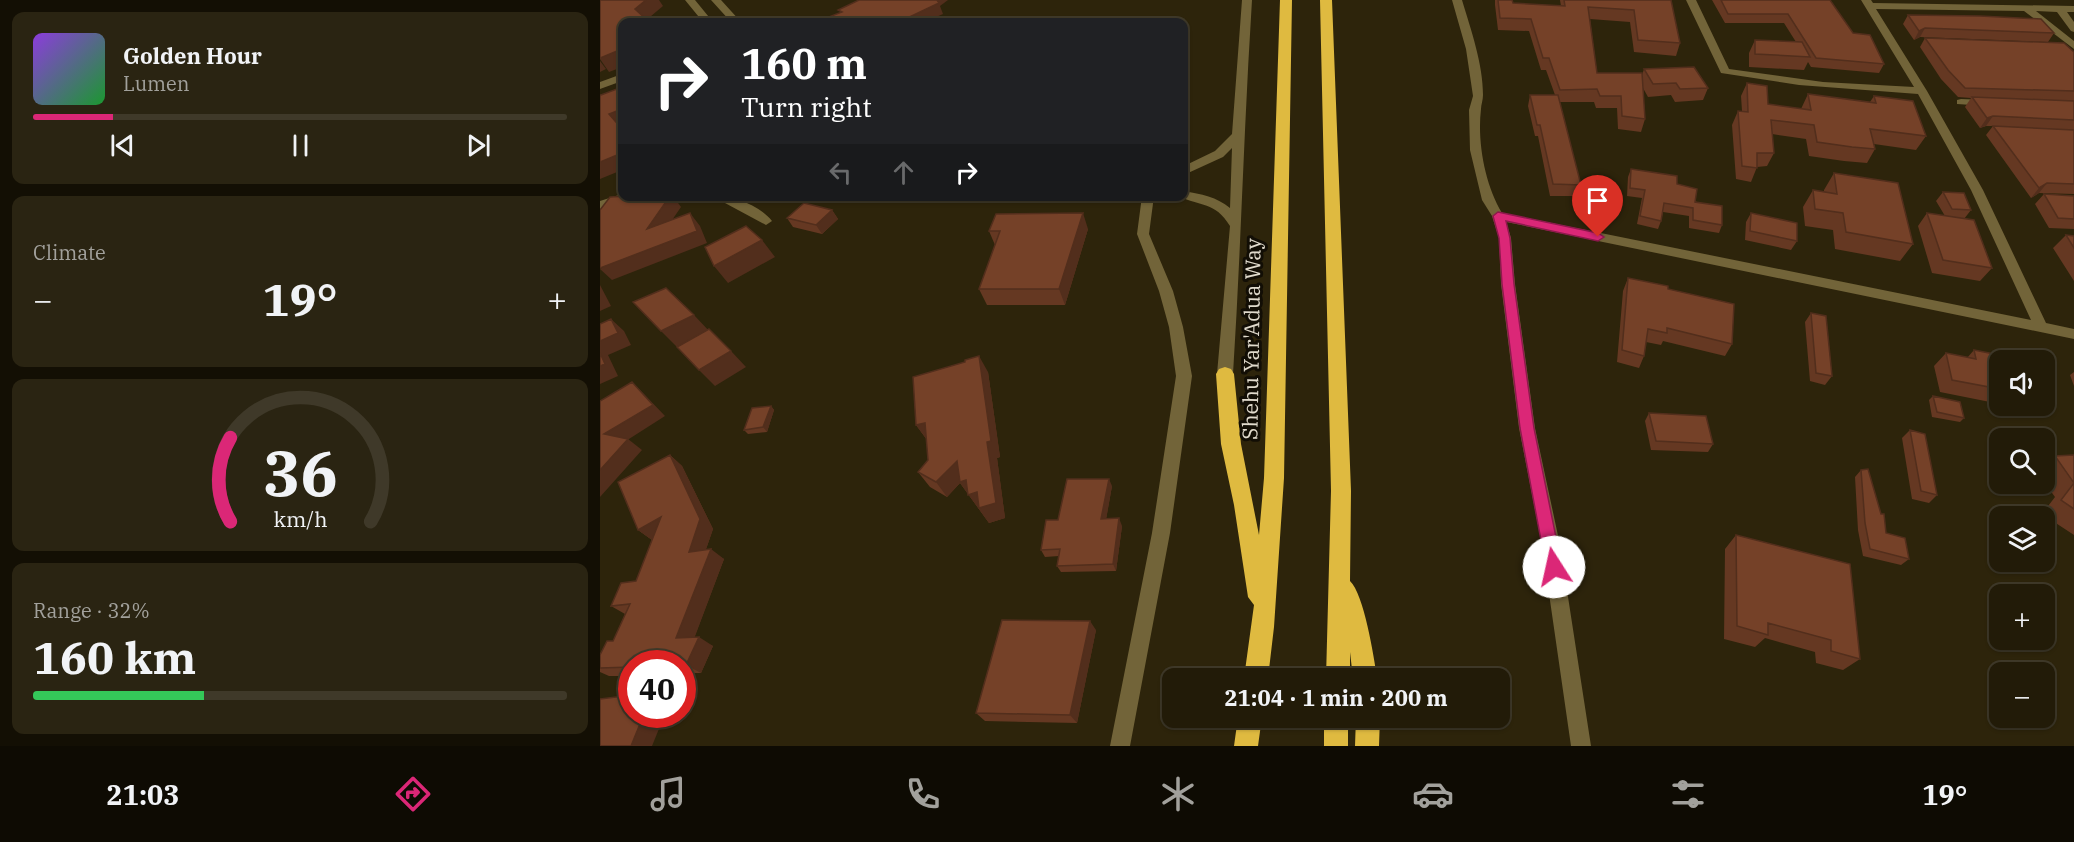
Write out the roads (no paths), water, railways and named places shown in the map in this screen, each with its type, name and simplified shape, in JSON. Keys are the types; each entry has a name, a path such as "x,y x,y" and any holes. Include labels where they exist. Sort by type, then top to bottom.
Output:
{"highway":[{"name":"Shehu Yar'Adua Way","path":"1257,668 1263,627 1274,478 1286,0"},
{"path":"1326,0 1341,491 1338,668"},
{"path":"1225,374 1231,444 1244,504 1263,627"},
{"path":"1341,573 1360,641 1364,668"},
{"path":"1246,746 1248,728"},
{"path":"1335,746 1336,728"},
{"path":"1367,746 1368,728"}],"street":[{"path":"690,0 700,18"},
{"path":"716,0 732,18"},
{"path":"1225,374 1236,226 1238,135 1247,0"},
{"path":"1457,0 1471,49 1478,96 1475,110 1476,150 1488,200 1498,216 1504,238 1527,428 1551,545 1581,746"},
{"path":"1691,0 1725,71 1770,80 1845,88 1922,91"},
{"path":"1868,3 1922,91 1977,189 2041,327"},
{"path":"1868,3 2074,9"},
{"path":"2026,8 2074,47"},
{"path":"2059,8 2074,29"},
{"path":"2062,47 2074,47"},
{"path":"600,86 618,79"},
{"path":"1961,102 1995,104"},
{"path":"1188,168 1219,154 1238,135"},
{"path":"1188,196 1211,201 1223,207 1236,226"},
{"path":"600,205 618,199"},
{"path":"729,201 752,211 766,221"},
{"path":"1120,746 1161,533 1184,376 1170,307 1143,234 1147,201"},
{"path":"1498,216 2074,334"}]}
